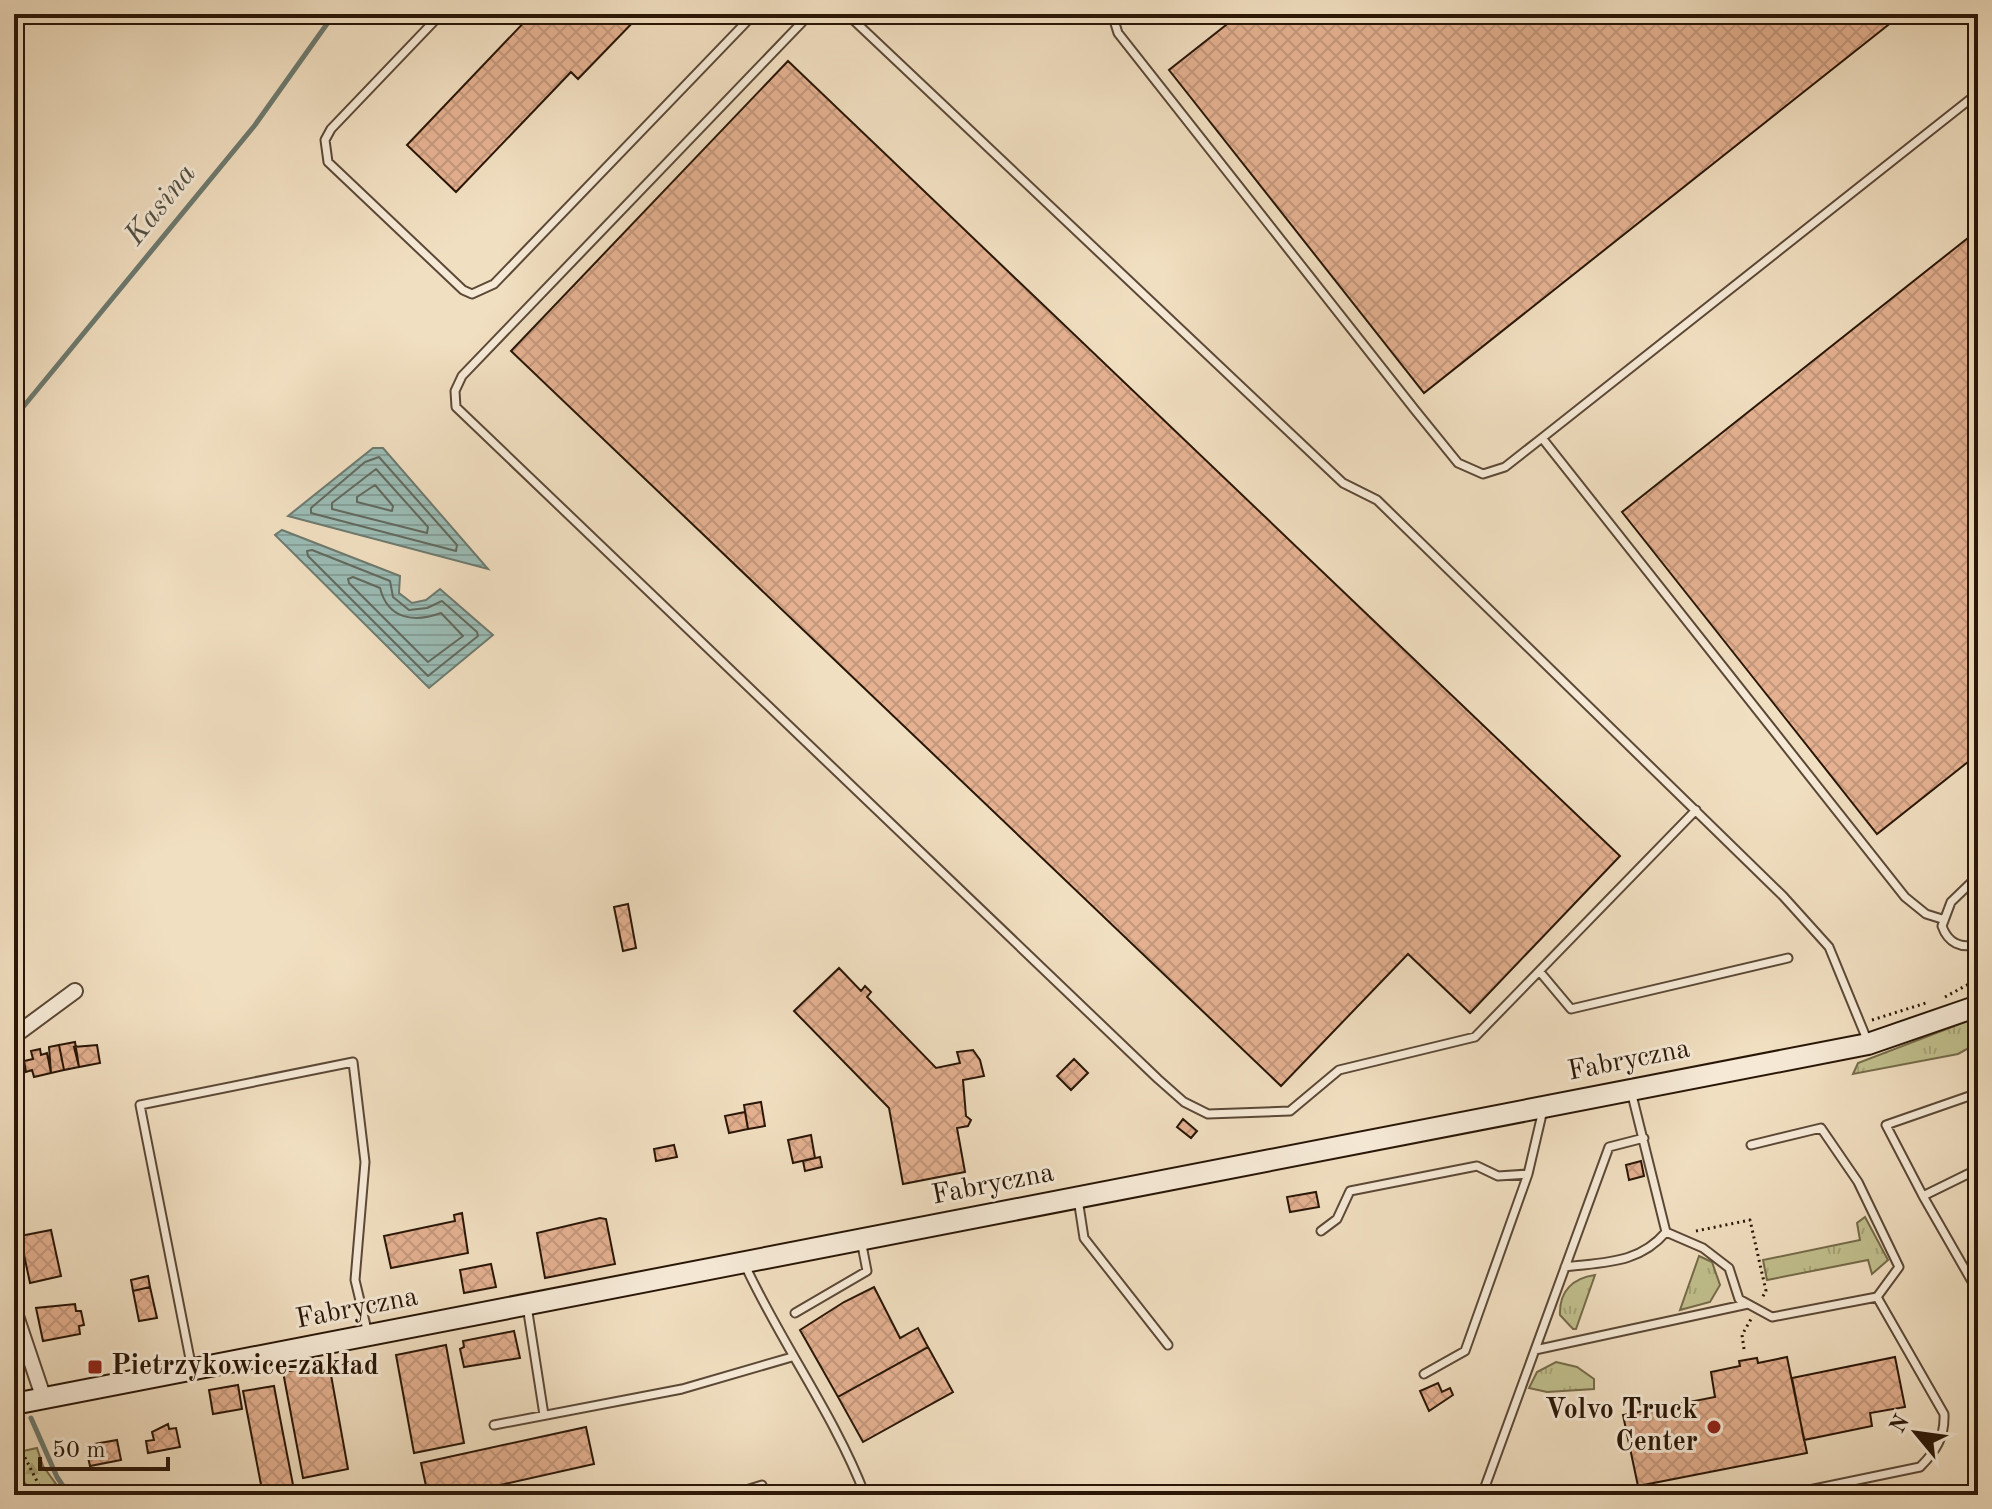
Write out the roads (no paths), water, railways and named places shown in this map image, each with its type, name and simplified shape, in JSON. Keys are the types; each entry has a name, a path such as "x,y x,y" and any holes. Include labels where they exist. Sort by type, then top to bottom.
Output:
{"main road":[{"name":"Fabryczna","path":"14,1404 1868,1044 1978,1006"}],"street":[{"path":"14,1036 75,991"},
{"path":"14,1310 44,1399"}],"lane":[{"path":"441,14 331,129 324,152 328,162 463,290 472,294 494,284 754,14"},
{"path":"810,14 462,376 455,391 456,407 1158,1079 1198,1111 1224,1116 1290,1111 1339,1070 1475,1037 1696,810"},
{"path":"847,14 1343,483 1377,500 1696,810 1829,947 1868,1044"},
{"path":"1112,14 1112,22 1126,43 1458,463 1473,473 1489,473 1505,467 1978,93"},
{"path":"1542,438 1905,897 1926,914 1942,919"},
{"path":"1978,876 1957,894 1942,919 1943,931 1951,941 1964,947 1978,944"},
{"path":"1540,972 1571,1009 1788,958"},
{"path":"193,1370 140,1105 353,1062 365,1162 355,1280 368,1336"},
{"path":"1631,1090 1666,1232"},
{"path":"1978,1093 1886,1125 1978,1292"},
{"path":"1424,1374 1465,1351 1528,1174 1543,1107"},
{"path":"1666,1232 1703,1248 1729,1268 1739,1299 1772,1317 1877,1297 1899,1267 1858,1182 1821,1128 1751,1145"},
{"path":"1482,1495 1609,1147 1644,1138"},
{"path":"1321,1231 1337,1219 1350,1191 1477,1166 1498,1176 1528,1174"},
{"path":"1923,1196 1978,1169"},
{"path":"1077,1197 1084,1238 1168,1345"},
{"path":"1565,1267 1630,1259 1648,1251 1666,1232"},
{"path":"795,1313 867,1271 861,1238"},
{"path":"743,1261 792,1357 854,1464 864,1495"},
{"path":"1785,1495 1920,1467 1934,1453 1945,1431 1944,1414 1877,1297"},
{"path":"526,1304 544,1415"},
{"path":"1535,1350 1749,1304"},
{"path":"494,1425 682,1389 792,1357"},
{"path":"730,1495 762,1485 766,1495"}],"water":[{"path":"373,448 383,448 488,569 288,516"},
{"path":"282,530 400,576 399,593 412,603 426,600 440,589 493,635 429,688 275,535"}],"waterway":[{"name":"Kasina","path":"14,418 255,125 334,14"},
{"name":"Kasina","path":"14,1378 17,1386"},
{"name":"Kasina","path":"31,1418 57,1477 69,1495"}],"place":[{"name":"Pietrzykowice-zakład","path":"95,1367"},
{"name":"Volvo Truck Center","path":"1714,1427"}]}
